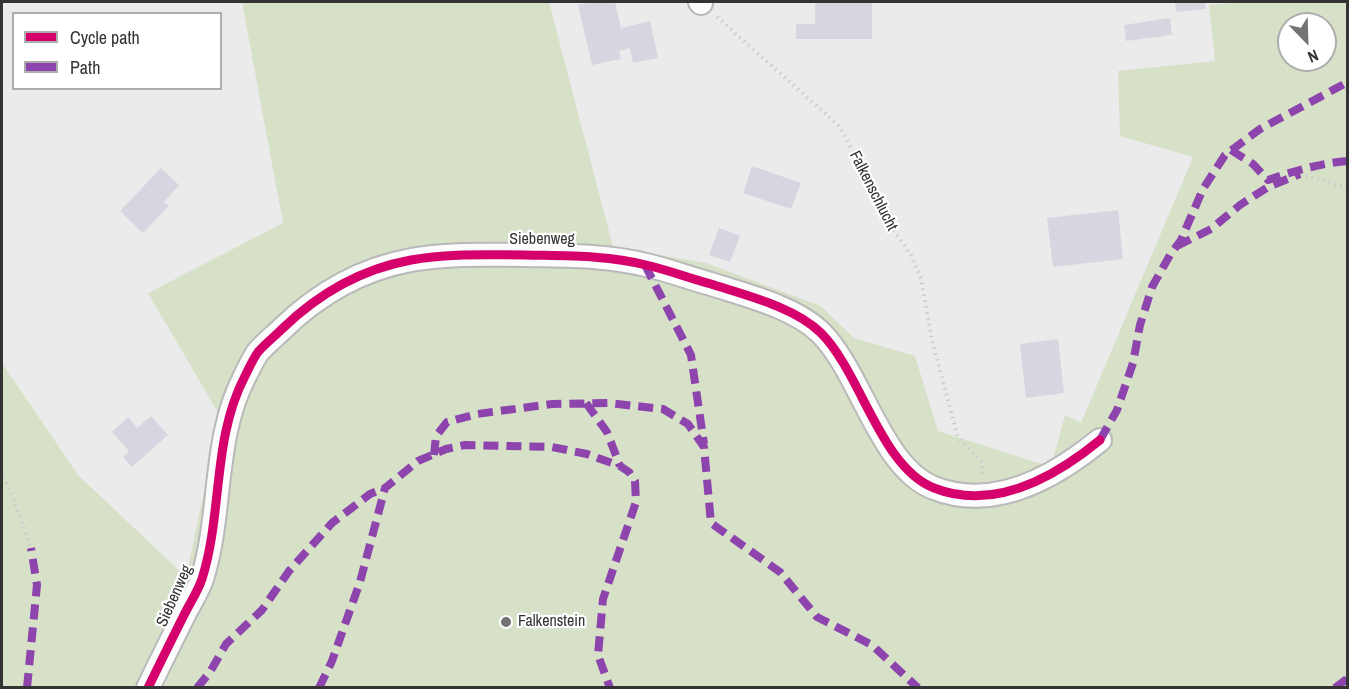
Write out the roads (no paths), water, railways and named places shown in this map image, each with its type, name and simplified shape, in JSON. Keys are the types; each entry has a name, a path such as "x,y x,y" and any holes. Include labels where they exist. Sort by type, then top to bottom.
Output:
{"street":[{"name":"Siebenweg","path":"148,687 201,581 211,537 224,434 234,397 258,352 300,312 334,288 376,270 411,260 455,255 585,256 645,265 757,298 798,317 820,332 840,357 857,385 880,433 911,473 932,488 960,495 984,496 1028,486 1053,475 1100,440"}],"place":[{"name":"Falkenstein","path":"506,622"}]}
